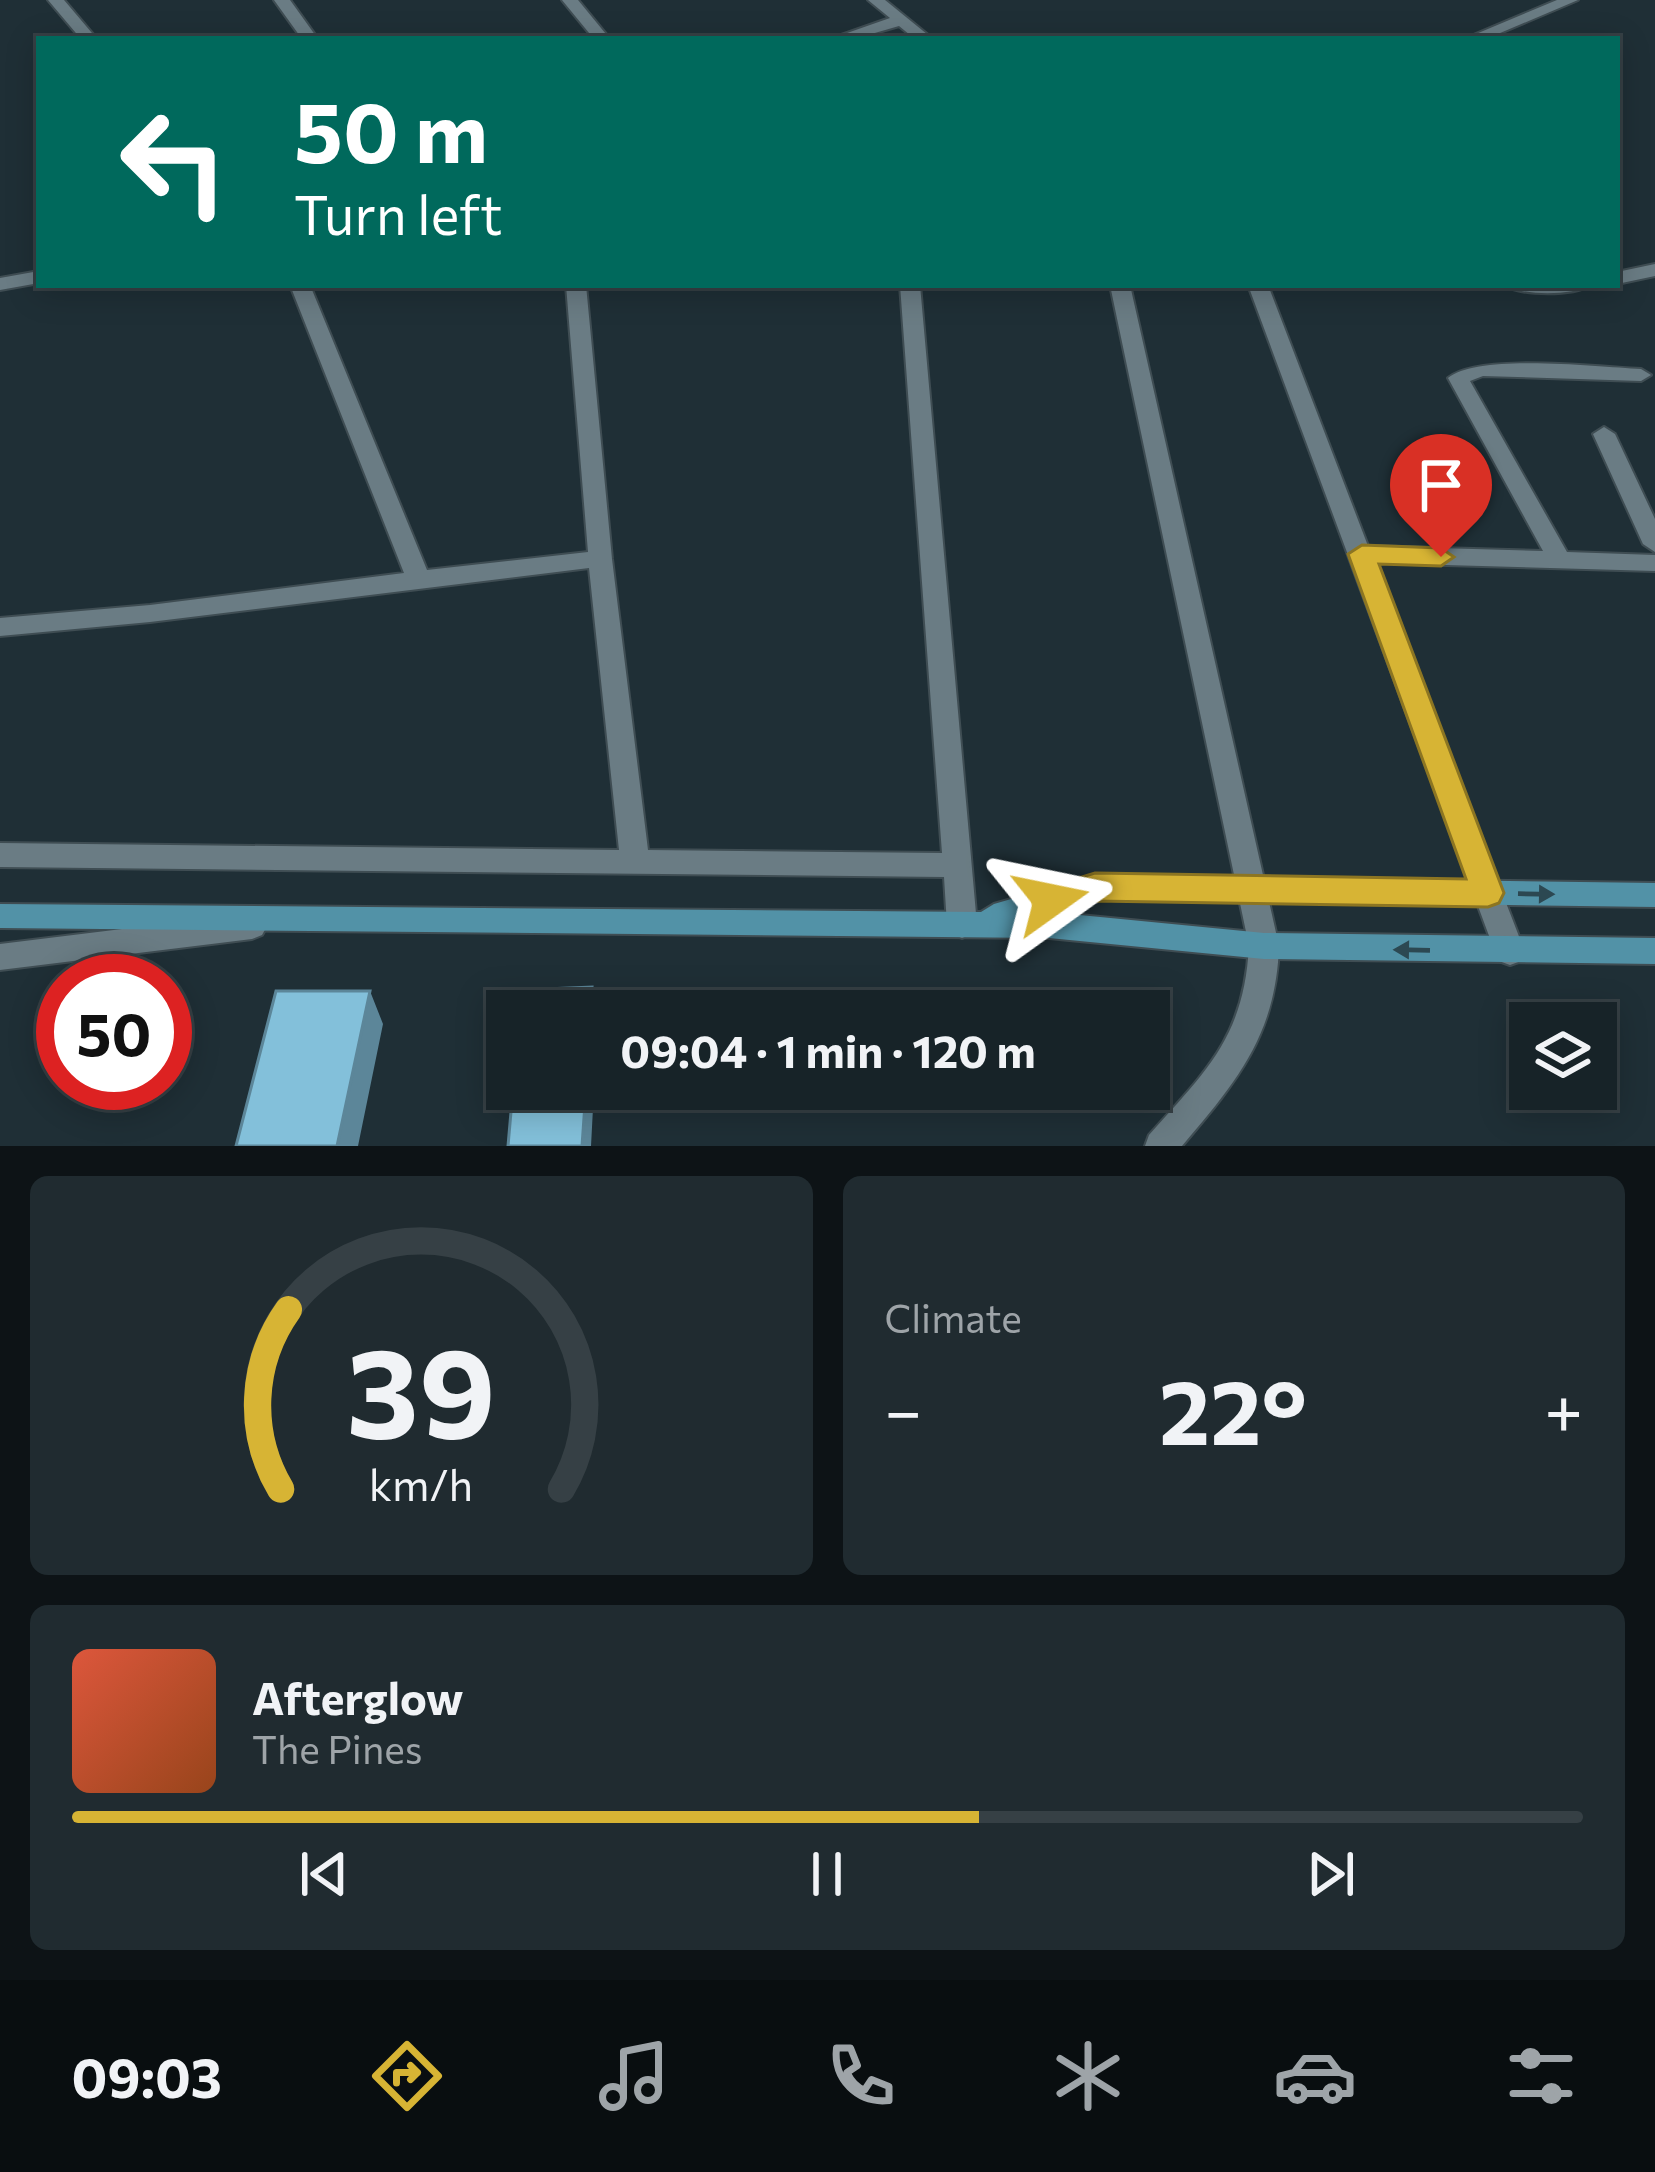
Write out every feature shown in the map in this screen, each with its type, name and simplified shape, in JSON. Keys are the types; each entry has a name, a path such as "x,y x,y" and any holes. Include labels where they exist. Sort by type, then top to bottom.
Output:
{"main road":[{"path":"962,925 1095,887 1655,896"},
{"path":"0,916 1049,925 1264,946 1655,951"}],"street":[{"path":"56,0 86,36"},
{"path":"282,0 308,36"},
{"path":"570,0 600,36"},
{"path":"876,0 921,36"},
{"path":"1480,36 1570,0"},
{"path":"848,36 901,20"},
{"path":"1620,277 1655,270"},
{"path":"0,284 36,278"},
{"path":"301,288 418,577"},
{"path":"576,288 600,559 635,862"},
{"path":"910,288 962,925"},
{"path":"1121,288 1264,946 1265,985 1242,1051 1161,1146"},
{"path":"1259,288 1510,952"},
{"path":"1560,561 1458,378 1481,370 1641,375"},
{"path":"1604,434 1655,544"},
{"path":"1362,554 1655,563"},
{"path":"0,627 102,620 418,577 600,559"},
{"path":"0,855 956,865"},
{"path":"0,957 302,919"}],"building":[{"path":"592,987 592,990 522,990"},
{"path":"276,991 370,991 337,1146 236,1146"},
{"path":"511,1110 585,1110 582,1146 508,1146"}],"route":[{"path":"1051,900 1095,887 1488,893 1362,554 1441,557"}]}
